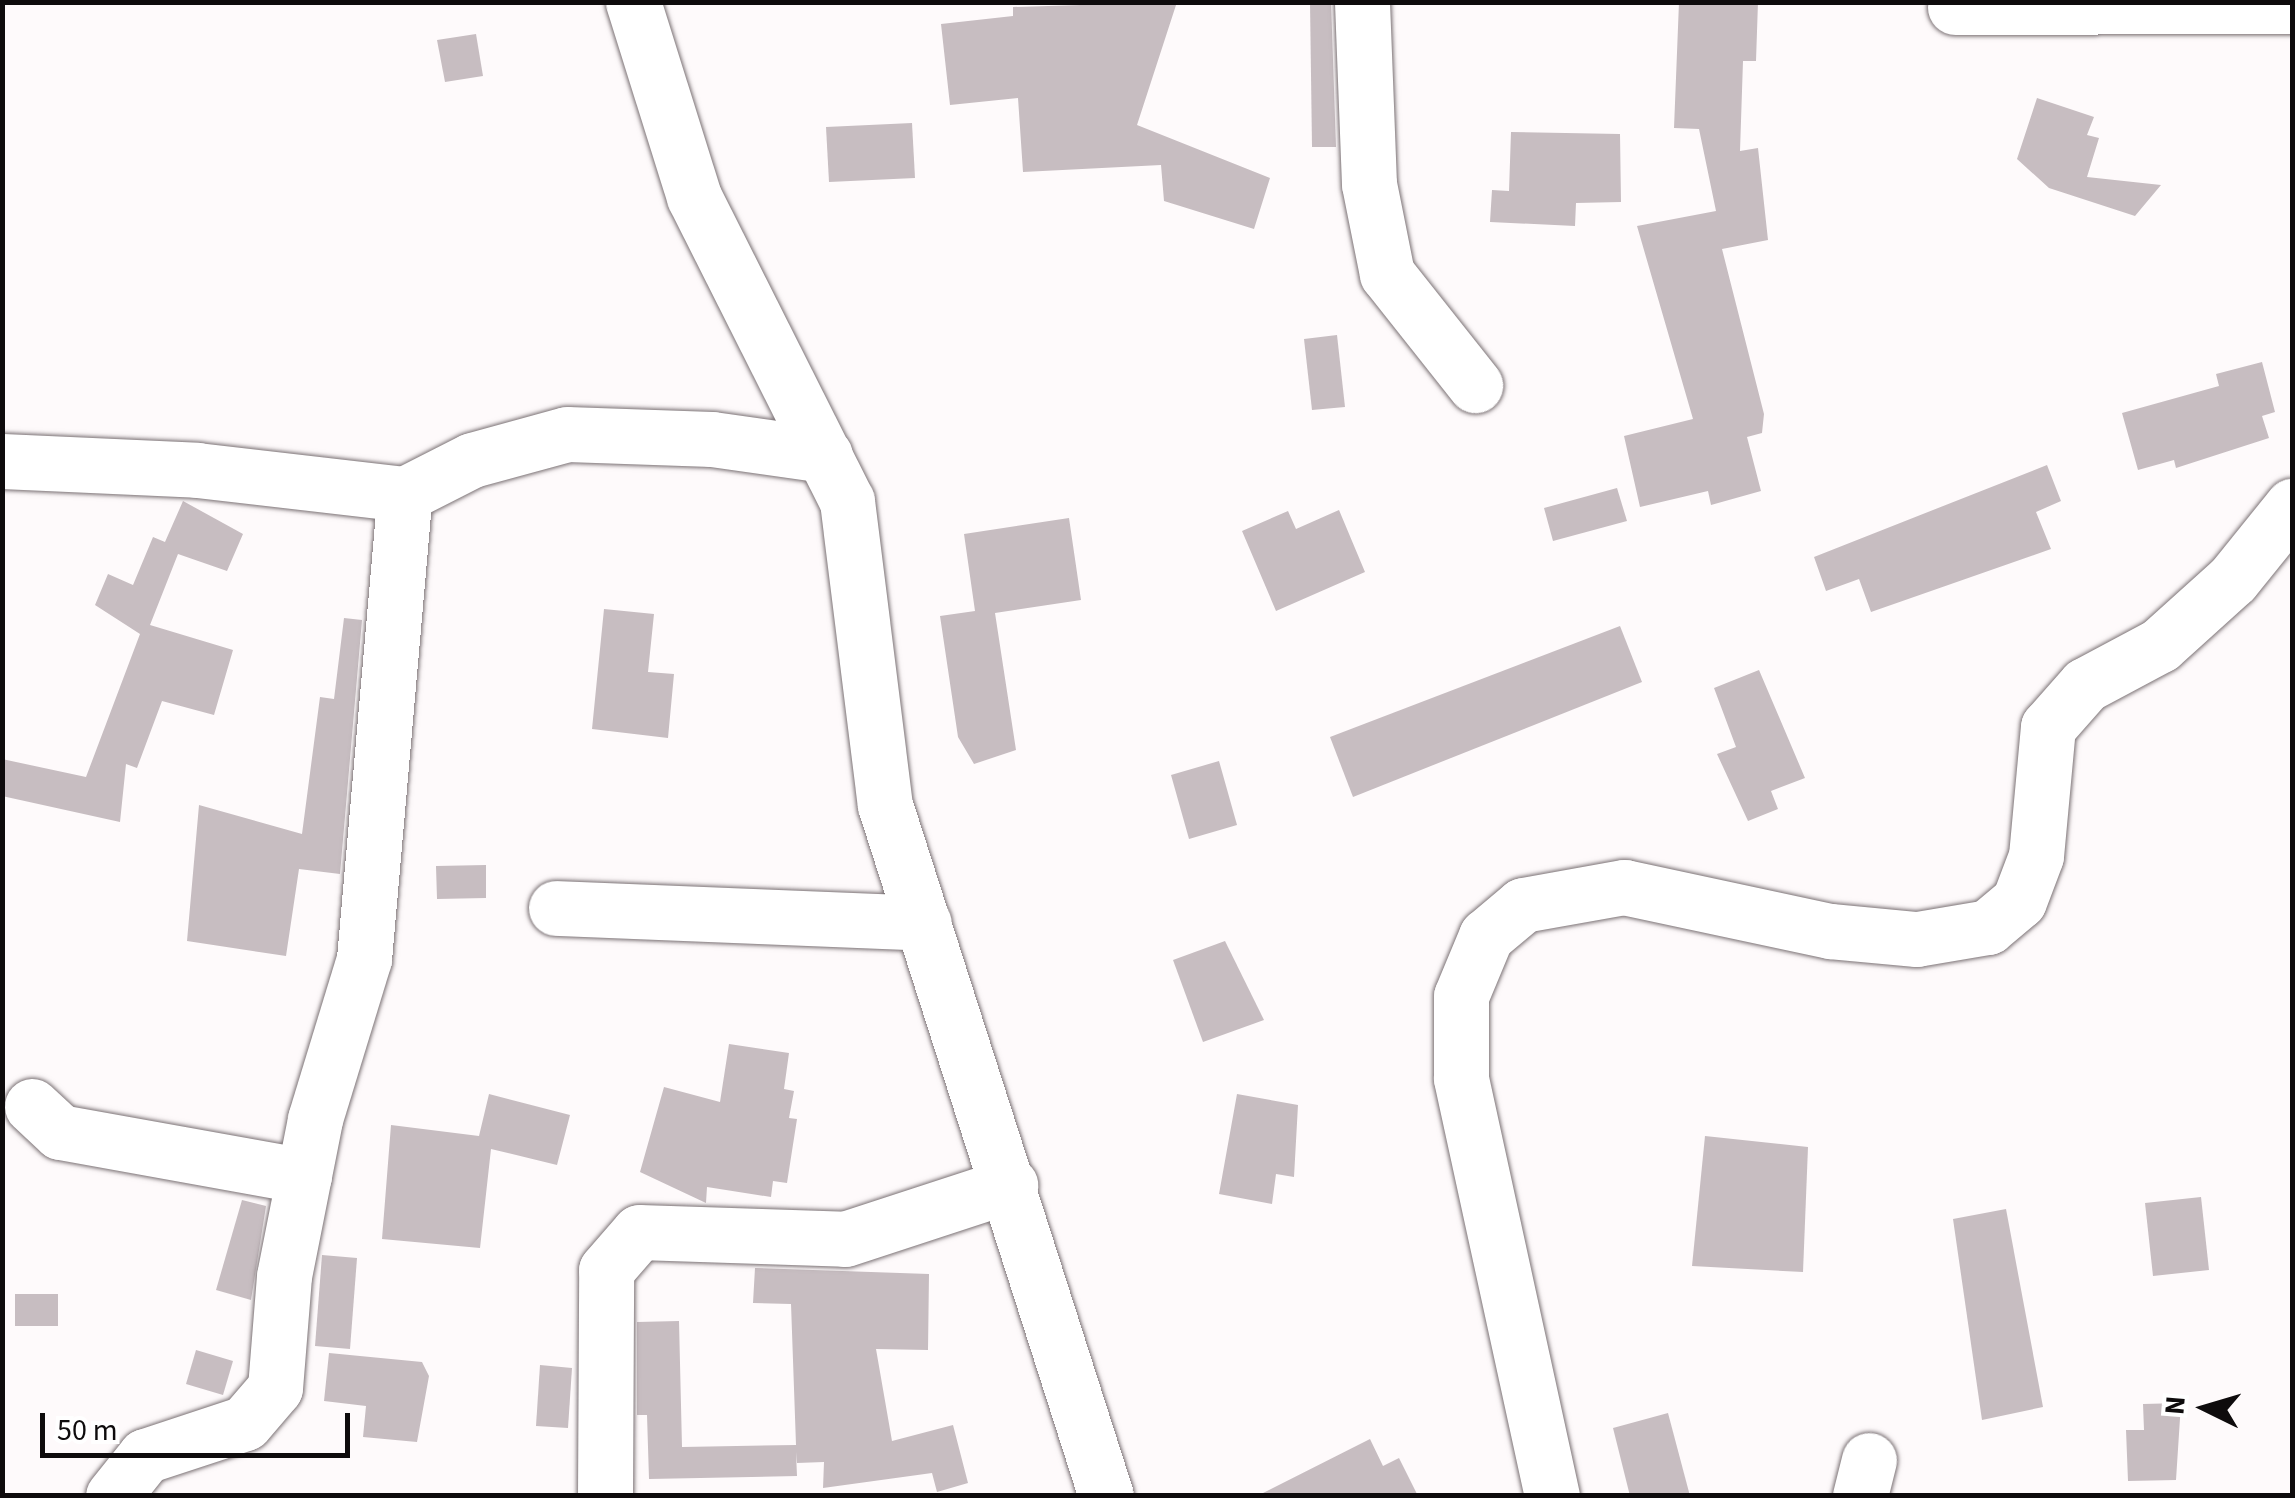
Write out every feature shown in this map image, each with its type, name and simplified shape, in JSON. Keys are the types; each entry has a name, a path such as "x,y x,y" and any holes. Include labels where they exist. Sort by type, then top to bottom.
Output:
{"street":[{"path":"633,2 694,197 825,456 853,535 858,634 884,805 1010,1184 1106,1496"},
{"path":"1362,2 1369,184 1387,274 1475,385"},
{"path":"1954,8 2292,6"},
{"path":"2,461 197,470 405,494 455,466 567,434 712,438 825,456"},
{"path":"113,1496 145,1456 246,1423 275,1388 304,1176 364,960 405,494"},
{"path":"1552,1496 1461,1078 1460,996 1486,936 1523,905 1624,886 1830,931 1917,939 1988,926 2019,901 2036,856 2048,727 2085,685 2160,644 2204,605 2292,506"},
{"path":"556,908 924,924"},
{"path":"32,1106 60,1132 304,1176"},
{"path":"605,1496 606,1270 639,1232 844,1239 1010,1184"}],"building":[{"path":"1177,2 1137,125 1270,178 1254,229 1164,201 1161,165 1023,172 1018,98 950,105 941,24 1013,16 1013,7"},
{"path":"1310,2 1331,2 1336,147 1312,147"},
{"path":"1679,2 1758,2 1756,61 1743,61 1740,151 1758,148 1768,240 1722,249 1764,414 1762,433 1747,437 1761,491 1711,505 1708,491 1640,507 1624,436 1693,419 1637,226 1716,211 1699,129 1674,128"},
{"path":"476,34 483,76 445,82 437,40"},
{"path":"2037,98 2094,117 2087,135 2099,138 2087,177 2161,185 2135,216 2049,188 2017,159"},
{"path":"912,123 915,178 829,182 826,127"},
{"path":"1511,132 1620,134 1621,202 1576,203 1575,226 1490,222 1492,190 1509,191"},
{"path":"1337,335 1345,407 1312,410 1304,339"},
{"path":"2262,362 2275,412 2262,416 2269,438 2176,468 2174,460 2138,470 2122,413 2219,386 2216,374"},
{"path":"2047,465 2061,501 2036,512 2051,549 1871,612 1859,579 1826,591 1814,557"},
{"path":"1617,488 1627,521 1553,541 1544,508"},
{"path":"183,501 243,534 227,571 178,554 150,625 233,650 214,715 162,701 137,768 126,764 120,822 2,796 2,759 86,777 140,634 95,605 108,574 133,585 153,537 165,542"},
{"path":"1339,510 1365,572 1276,611 1242,531 1288,511 1296,529"},
{"path":"1069,518 1081,600 995,613 1016,750 974,764 958,737 940,616 975,611 964,534"},
{"path":"604,609 654,614 648,672 674,674 668,738 592,729"},
{"path":"344,618 362,620 340,874 299,869 286,956 187,941 199,805 302,834 320,697 334,699"},
{"path":"1620,626 1642,682 1353,797 1330,737"},
{"path":"1759,670 1805,778 1771,791 1778,809 1748,821 1717,754 1736,747 1714,688"},
{"path":"1219,761 1237,825 1189,839 1171,775"},
{"path":"486,865 486,898 437,899 436,866"},
{"path":"1225,941 1264,1020 1203,1042 1173,960"},
{"path":"729,1044 789,1053 784,1089 794,1091 789,1118 797,1119 787,1183 773,1181 771,1197 707,1187 706,1203 640,1172 664,1087 720,1102"},
{"path":"489,1094 570,1115 557,1165 491,1149 480,1248 382,1239 391,1125 479,1136"},
{"path":"1237,1094 1298,1105 1294,1177 1276,1174 1272,1204 1219,1194"},
{"path":"1705,1136 1808,1147 1803,1272 1692,1266"},
{"path":"2201,1197 2209,1270 2153,1276 2145,1203"},
{"path":"242,1200 266,1206 251,1300 216,1290"},
{"path":"2006,1209 2043,1407 1982,1420 1953,1219"},
{"path":"322,1255 357,1258 350,1349 315,1346"},
{"path":"755,1268 929,1274 928,1350 876,1349 892,1441 953,1425 968,1483 937,1492 932,1473 823,1488 824,1462 797,1463 796,1452 797,1476 649,1479 647,1415 637,1415 637,1322 679,1321 682,1447 796,1445 791,1304 753,1303"},
{"path":"15,1294 58,1294 58,1326 15,1326"},
{"path":"196,1350 233,1361 223,1395 186,1384"},
{"path":"329,1353 422,1362 429,1376 417,1442 363,1437 366,1406 324,1401"},
{"path":"540,1365 572,1368 568,1428 536,1426"},
{"path":"2181,1403 2176,1480 2128,1481 2126,1430 2144,1430 2143,1404"},
{"path":"1668,1413 1690,1496 1630,1496 1613,1428"},
{"path":"1370,1439 1383,1466 1399,1458 1418,1496 1257,1496"}]}
